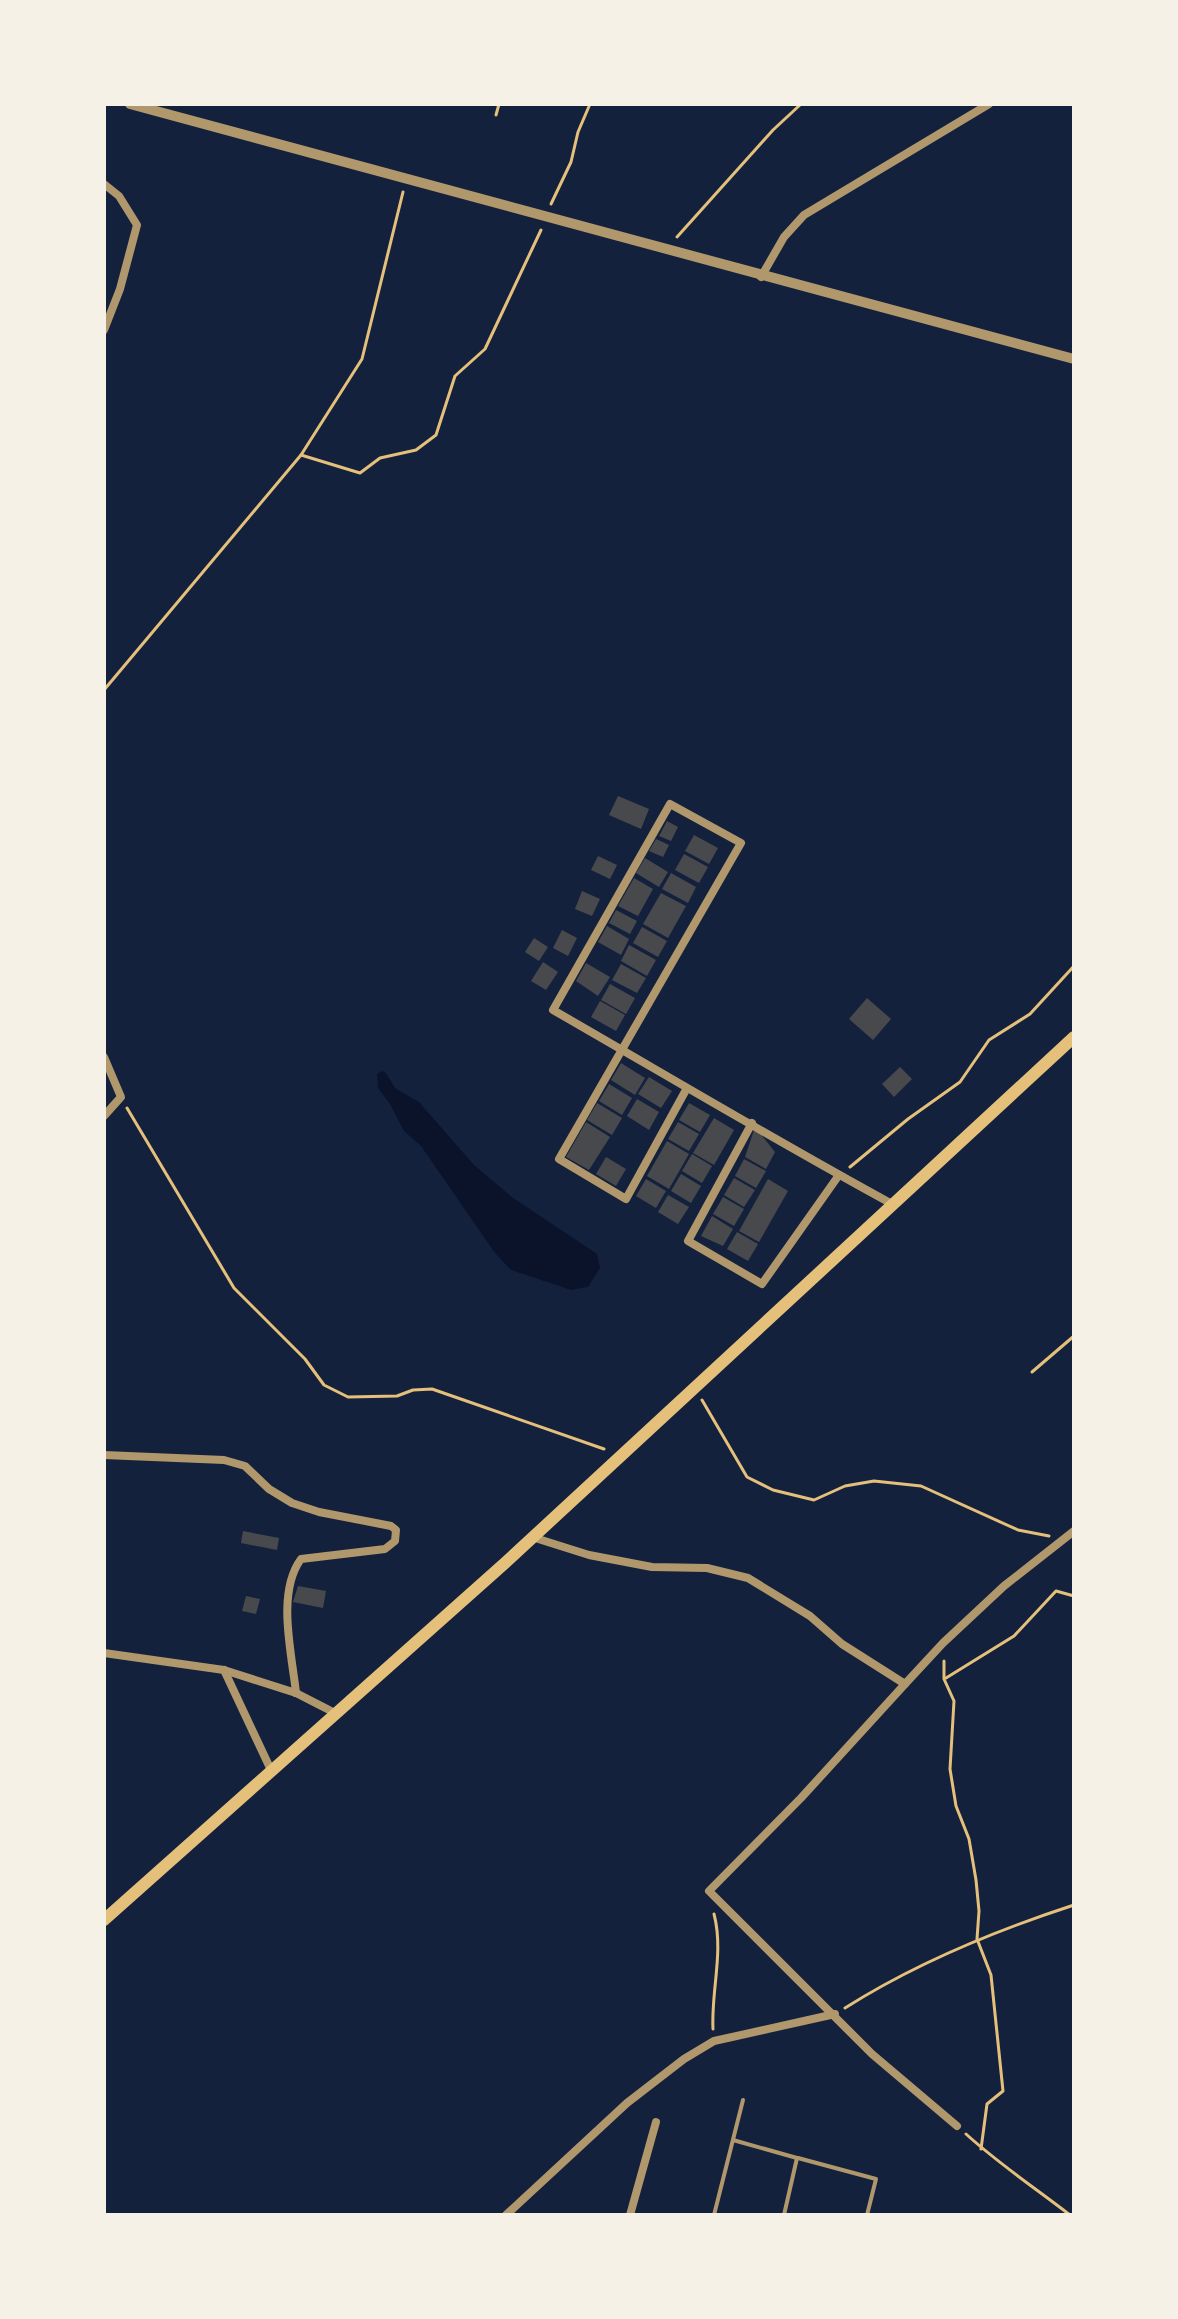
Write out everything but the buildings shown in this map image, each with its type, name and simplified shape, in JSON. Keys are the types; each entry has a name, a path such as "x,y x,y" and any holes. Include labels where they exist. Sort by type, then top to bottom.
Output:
{"main road":[{"path":"104,1920 531,1537 1074,1037"}],"street":[{"path":"130,104 761,277 1074,359"},
{"path":"761,277 784,237 804,215 989,104"},
{"path":"104,184 119,196 137,225 120,289 104,330"},
{"path":"687,1088 626,1199 559,1159 622,1050 741,843 670,804 553,1010 622,1050 687,1088 752,1123 839,1175 892,1204"},
{"path":"104,1057 121,1097 104,1116"},
{"path":"752,1123 688,1241 762,1284 839,1175"},
{"path":"104,1455 224,1460 245,1466 269,1489 292,1503 319,1512 391,1526 396,1530 395,1541 385,1549 301,1559 292,1571 288,1626 296,1693"},
{"path":"957,2126 872,2054 709,1891 801,1798 943,1643 1004,1586 1074,1531"},
{"path":"531,1537 589,1555 652,1567 707,1568 748,1578 810,1616 842,1644 905,1684"},
{"path":"104,1653 224,1670 296,1693 335,1713"},
{"path":"224,1670 271,1770"},
{"path":"506,2215 627,2103 684,2059 714,2041 835,2014"},
{"path":"630,2215 656,2122"}],"lane":[{"path":"714,2215 743,2100"},
{"path":"733,2140 876,2179 867,2215"},
{"path":"784,2215 797,2158"}],"path":[{"path":"496,115 499,104"},
{"path":"301,455 360,473 380,458 416,450 436,435 455,376 485,349 532,251 571,162 578,132 590,104"},
{"path":"666,249 773,130 801,104"},
{"path":"104,690 301,455 362,359 407,179"},
{"path":"839,1175 960,1082 989,1040 1030,1014 1074,966"},
{"path":"121,1097 234,1288 305,1359 324,1385 348,1397 397,1396 413,1390 432,1389 620,1455"},
{"path":"1032,1372 1074,1336"},
{"path":"695,1387 747,1477 773,1490 814,1500 845,1486 874,1481 921,1486 1018,1530 1066,1539"},
{"path":"944,1679 1014,1636 1056,1591 1074,1596"},
{"path":"943,1643 944,1679 954,1701 950,1769 956,1806 969,1839 976,1880 977,1939 991,1975 1003,2091 987,2104 981,2149"},
{"path":"709,1891 719,1945 711,2003 714,2041"},
{"path":"835,2014 881,1985 977,1939 1074,1905"},
{"path":"957,2126 981,2149 1070,2215"}],"water":[{"path":"382,1071 395,1088 419,1102 474,1165 513,1198 597,1254 600,1268 588,1287 571,1290 511,1270 495,1253 421,1146 404,1131 378,1088 377,1074"}]}
